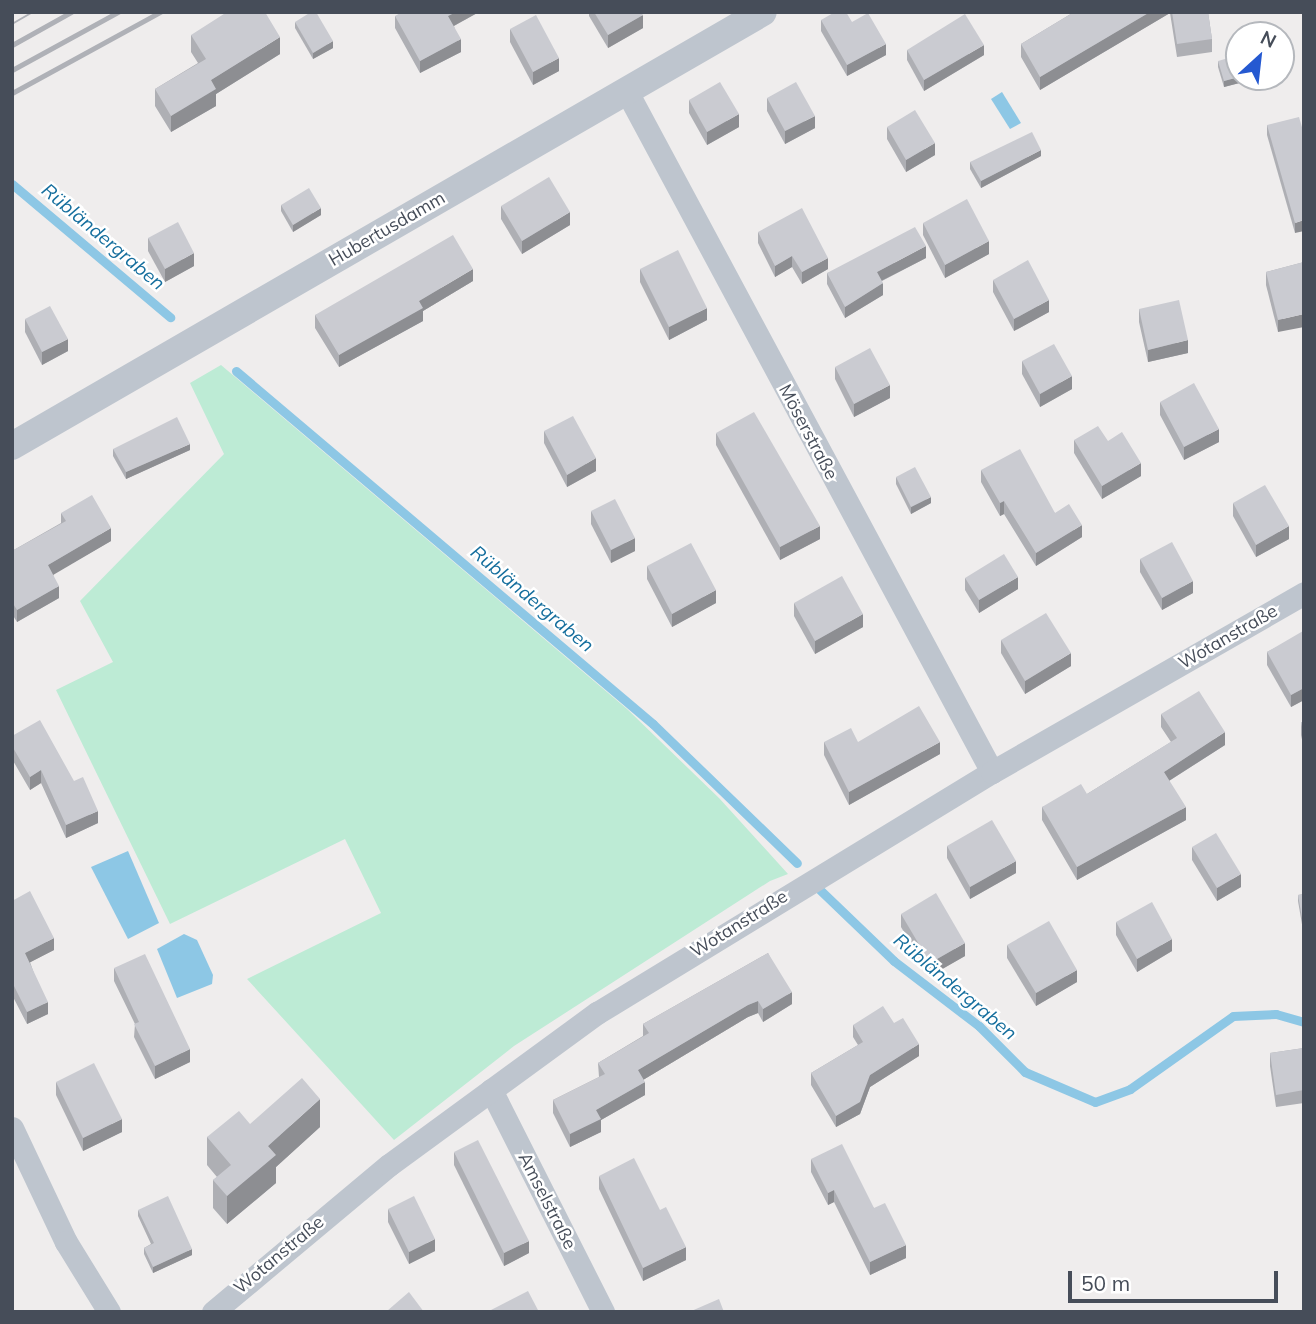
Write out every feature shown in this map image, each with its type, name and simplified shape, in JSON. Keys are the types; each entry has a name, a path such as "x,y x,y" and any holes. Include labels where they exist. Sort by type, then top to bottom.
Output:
{"street":[{"name":"Hubertusdamm","path":"12,446 763,12"},
{"name":"Möserstraße","path":"626,90 992,772"},
{"name":"Wotanstraße","path":"213,1312 278,1254 491,1090 597,1013 743,920 992,772 1304,593"},
{"name":"Amselstraße","path":"491,1090 603,1312"},
{"path":"12,1128 66,1242 109,1312"}],"green space":[{"path":"221,365 627,709 719,798 788,874 770,881 514,1046 394,1140 247,979 381,913 345,839 170,924 56,690 113,662 80,601 224,454 190,383"}],"water":[{"path":"1002,92 1021,123 1010,129 991,99"},
{"path":"128,851 159,923 128,939 91,867"},
{"path":"184,934 197,940 213,975 212,984 177,998 157,949"}],"building":[{"path":"227,12 265,12 280,37 211,80 216,89 171,116 155,89 206,59 191,35"},
{"path":"311,12 316,12 333,41 313,53 295,22"},
{"path":"402,12 456,12 448,16 461,39 420,61 395,16"},
{"path":"594,12 641,12 643,15 608,35"},
{"path":"835,12 846,12 852,22 868,13 886,44 847,65 821,20"},
{"path":"1074,12 1150,12 1040,77 1021,44"},
{"path":"1172,12 1208,12 1212,39 1177,44"},
{"path":"965,14 984,45 924,80 907,50"},
{"path":"536,15 559,58 533,72 510,29"},
{"path":"1225,59 1225,81 1224,81 1218,61"},
{"path":"720,82 739,114 707,132 689,100"},
{"path":"796,82 815,116 785,131 767,98"},
{"path":"915,110 935,143 906,160 887,127"},
{"path":"1299,117 1304,134 1304,220 1295,223 1267,125"},
{"path":"1032,132 1041,150 981,181 970,162"},
{"path":"549,177 570,212 522,241 501,206"},
{"path":"309,188 321,208 293,225 281,205"},
{"path":"967,199 989,241 945,265 923,223"},
{"path":"802,208 828,258 802,272 792,256 775,266 758,232"},
{"path":"178,222 194,253 165,269 148,238"},
{"path":"915,227 926,246 877,272 883,283 845,307 827,273"},
{"path":"453,235 473,269 419,301 423,308 339,355 315,315"},
{"path":"678,250 707,308 669,327 640,269"},
{"path":"1028,260 1049,300 1014,319 993,280"},
{"path":"1304,262 1304,314 1278,320 1266,272"},
{"path":"1179,300 1188,340 1148,350 1139,309"},
{"path":"50,306 68,339 42,352 25,319"},
{"path":"1054,344 1072,376 1040,394 1022,361"},
{"path":"870,348 890,385 854,404 835,367"},
{"path":"1194,383 1219,429 1184,447 1160,402"},
{"path":"754,412 820,526 780,547 716,433"},
{"path":"573,416 596,458 567,475 544,431"},
{"path":"177,417 190,444 126,472 113,449"},
{"path":"1098,426 1108,441 1122,432 1141,463 1102,486 1074,440"},
{"path":"1020,449 1055,513 1069,504 1082,525 1036,553 1004,501 1000,503 981,470"},
{"path":"915,467 931,497 911,507 896,477"},
{"path":"1265,485 1289,526 1256,545 1233,503"},
{"path":"92,495 111,528 48,565 59,586 17,610 12,602 12,551 66,521 61,513"},
{"path":"615,499 635,538 611,550 591,511"},
{"path":"1172,542 1193,581 1162,598 1140,559"},
{"path":"691,543 716,590 672,614 647,566"},
{"path":"1004,554 1018,577 979,600 965,578"},
{"path":"842,576 863,614 815,641 794,603"},
{"path":"1046,613 1071,653 1025,681 1001,640"},
{"path":"1303,631 1304,688 1291,695 1267,652"},
{"path":"1199,691 1225,732 1164,772 1186,807 1077,867 1042,807 1081,784 1087,794 1177,738 1161,714"},
{"path":"919,706 940,742 849,792 824,742 851,728 858,742"},
{"path":"40,720 74,781 83,777 98,811 66,825 41,770 30,777 12,746 12,736"},
{"path":"992,820 1016,861 970,887 947,846"},
{"path":"1216,833 1241,874 1217,888 1192,847"},
{"path":"30,891 54,938 25,953 48,1002 27,1012 12,982 12,901"},
{"path":"936,893 965,943 930,963 901,914"},
{"path":"1304,894 1304,929 1298,895"},
{"path":"1152,902 1172,939 1137,959 1116,922"},
{"path":"1049,921 1077,970 1036,993 1007,945"},
{"path":"768,953 792,992 763,1009 758,1001 748,1005 638,1070 645,1082 596,1110 601,1119 570,1134 553,1100 605,1074 598,1063 649,1033 643,1024"},
{"path":"145,954 190,1049 155,1066 134,1024 139,1022 114,968"},
{"path":"883,1006 894,1023 903,1018 919,1044 870,1075 860,1102 836,1116 811,1073 863,1042 853,1025"},
{"path":"1304,1048 1304,1090 1276,1095 1270,1053"},
{"path":"94,1063 122,1119 83,1138 56,1082"},
{"path":"302,1078 320,1099 268,1146 276,1155 227,1196 213,1180 231,1165 207,1137 239,1111 250,1124"},
{"path":"478,1140 529,1241 504,1253 454,1152"},
{"path":"842,1144 874,1208 885,1203 906,1245 870,1262 834,1190 828,1193 811,1159"},
{"path":"634,1158 660,1210 666,1207 686,1247 643,1268 599,1176"},
{"path":"168,1196 192,1249 153,1267 144,1248 154,1243 138,1210"},
{"path":"414,1196 435,1239 409,1252 388,1209"},
{"path":"528,1291 539,1312 492,1312 491,1310"},
{"path":"409,1292 424,1312 387,1312 387,1311"},
{"path":"719,1299 724,1312 689,1312"}],"waterway":[{"name":"Rübländergraben","path":"12,184 170,317"},
{"name":"Rübländergraben","path":"236,371 653,724 797,863"},
{"name":"Rübländergraben","path":"818,888 894,961 979,1026 1025,1072 1095,1102 1130,1089 1233,1016 1276,1014 1304,1022"}],"tram line":[{"path":"12,24 33,12"}],"railway":[{"path":"12,45 71,12"},
{"path":"12,70 118,12"},
{"path":"12,93 160,12"}]}
